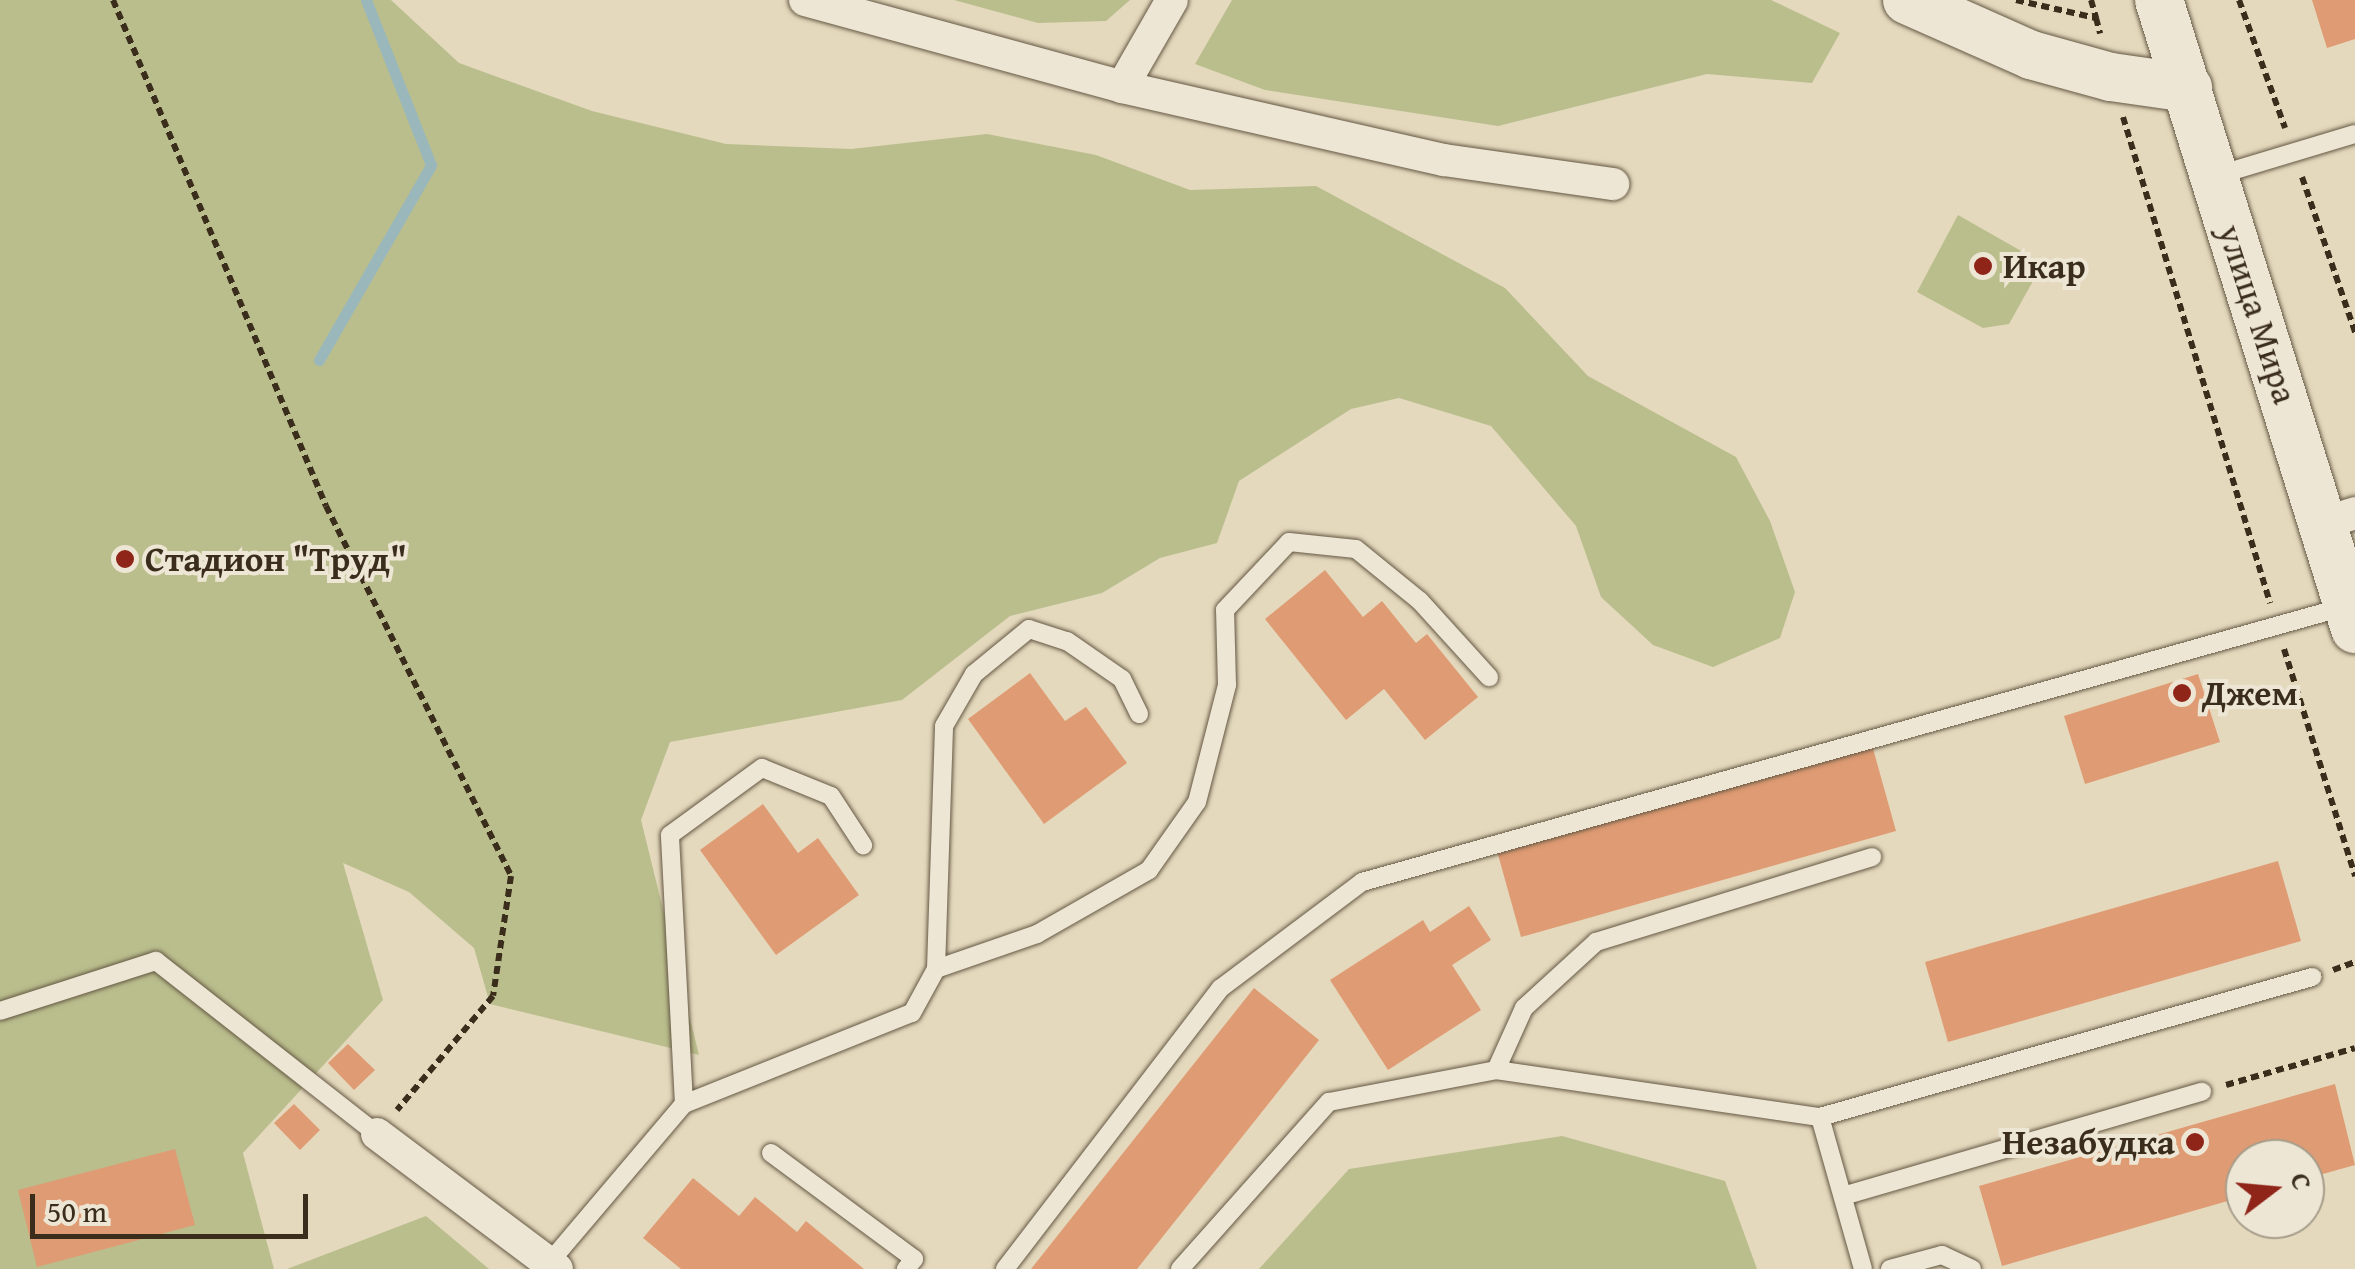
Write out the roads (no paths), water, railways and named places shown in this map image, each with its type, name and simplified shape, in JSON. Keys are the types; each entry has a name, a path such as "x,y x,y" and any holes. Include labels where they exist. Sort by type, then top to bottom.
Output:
{"street":[{"path":"805,0 1122,87 1444,160 1613,184"},
{"path":"1122,87 1172,0"},
{"path":"1906,0 2030,55 2111,78 2188,88"},
{"name":"улица Мира","path":"2160,0 2214,176 2339,518 2351,617"},
{"path":"377,1134 553,1266"}],"lane":[{"path":"2214,176 2355,134"},
{"path":"936,969 1036,934 1149,870 1197,802 1226,685 1225,610 1289,542 1356,548 1420,602 1489,677"},
{"path":"1005,1269 1221,988 1362,882 2278,629 2351,617"},
{"path":"553,1266 684,1104 912,1013 936,969 944,726 974,674 1028,629 1067,642 1122,679 1140,714"},
{"path":"684,1104 670,835 762,768 831,796 863,845"},
{"path":"1496,1070 1524,1008 1596,942 1872,857"},
{"path":"0,1011 156,961 377,1134"},
{"path":"1180,1269 1329,1102 1496,1070 1820,1117 2312,977"},
{"path":"1844,1196 2202,1092"},
{"path":"1820,1117 1863,1269"},
{"path":"771,1153 914,1259 906,1269"},
{"path":"1890,1269 1942,1256 1972,1269"}],"waterway":[{"path":"319,360 431,165 366,0"}],"place":[{"name":"Икар","path":"1983,266"},
{"name":"Стадион \"Труд\"","path":"125,559"},
{"name":"Джем","path":"2182,693"},
{"name":"Незабудка","path":"2195,1142"}]}
